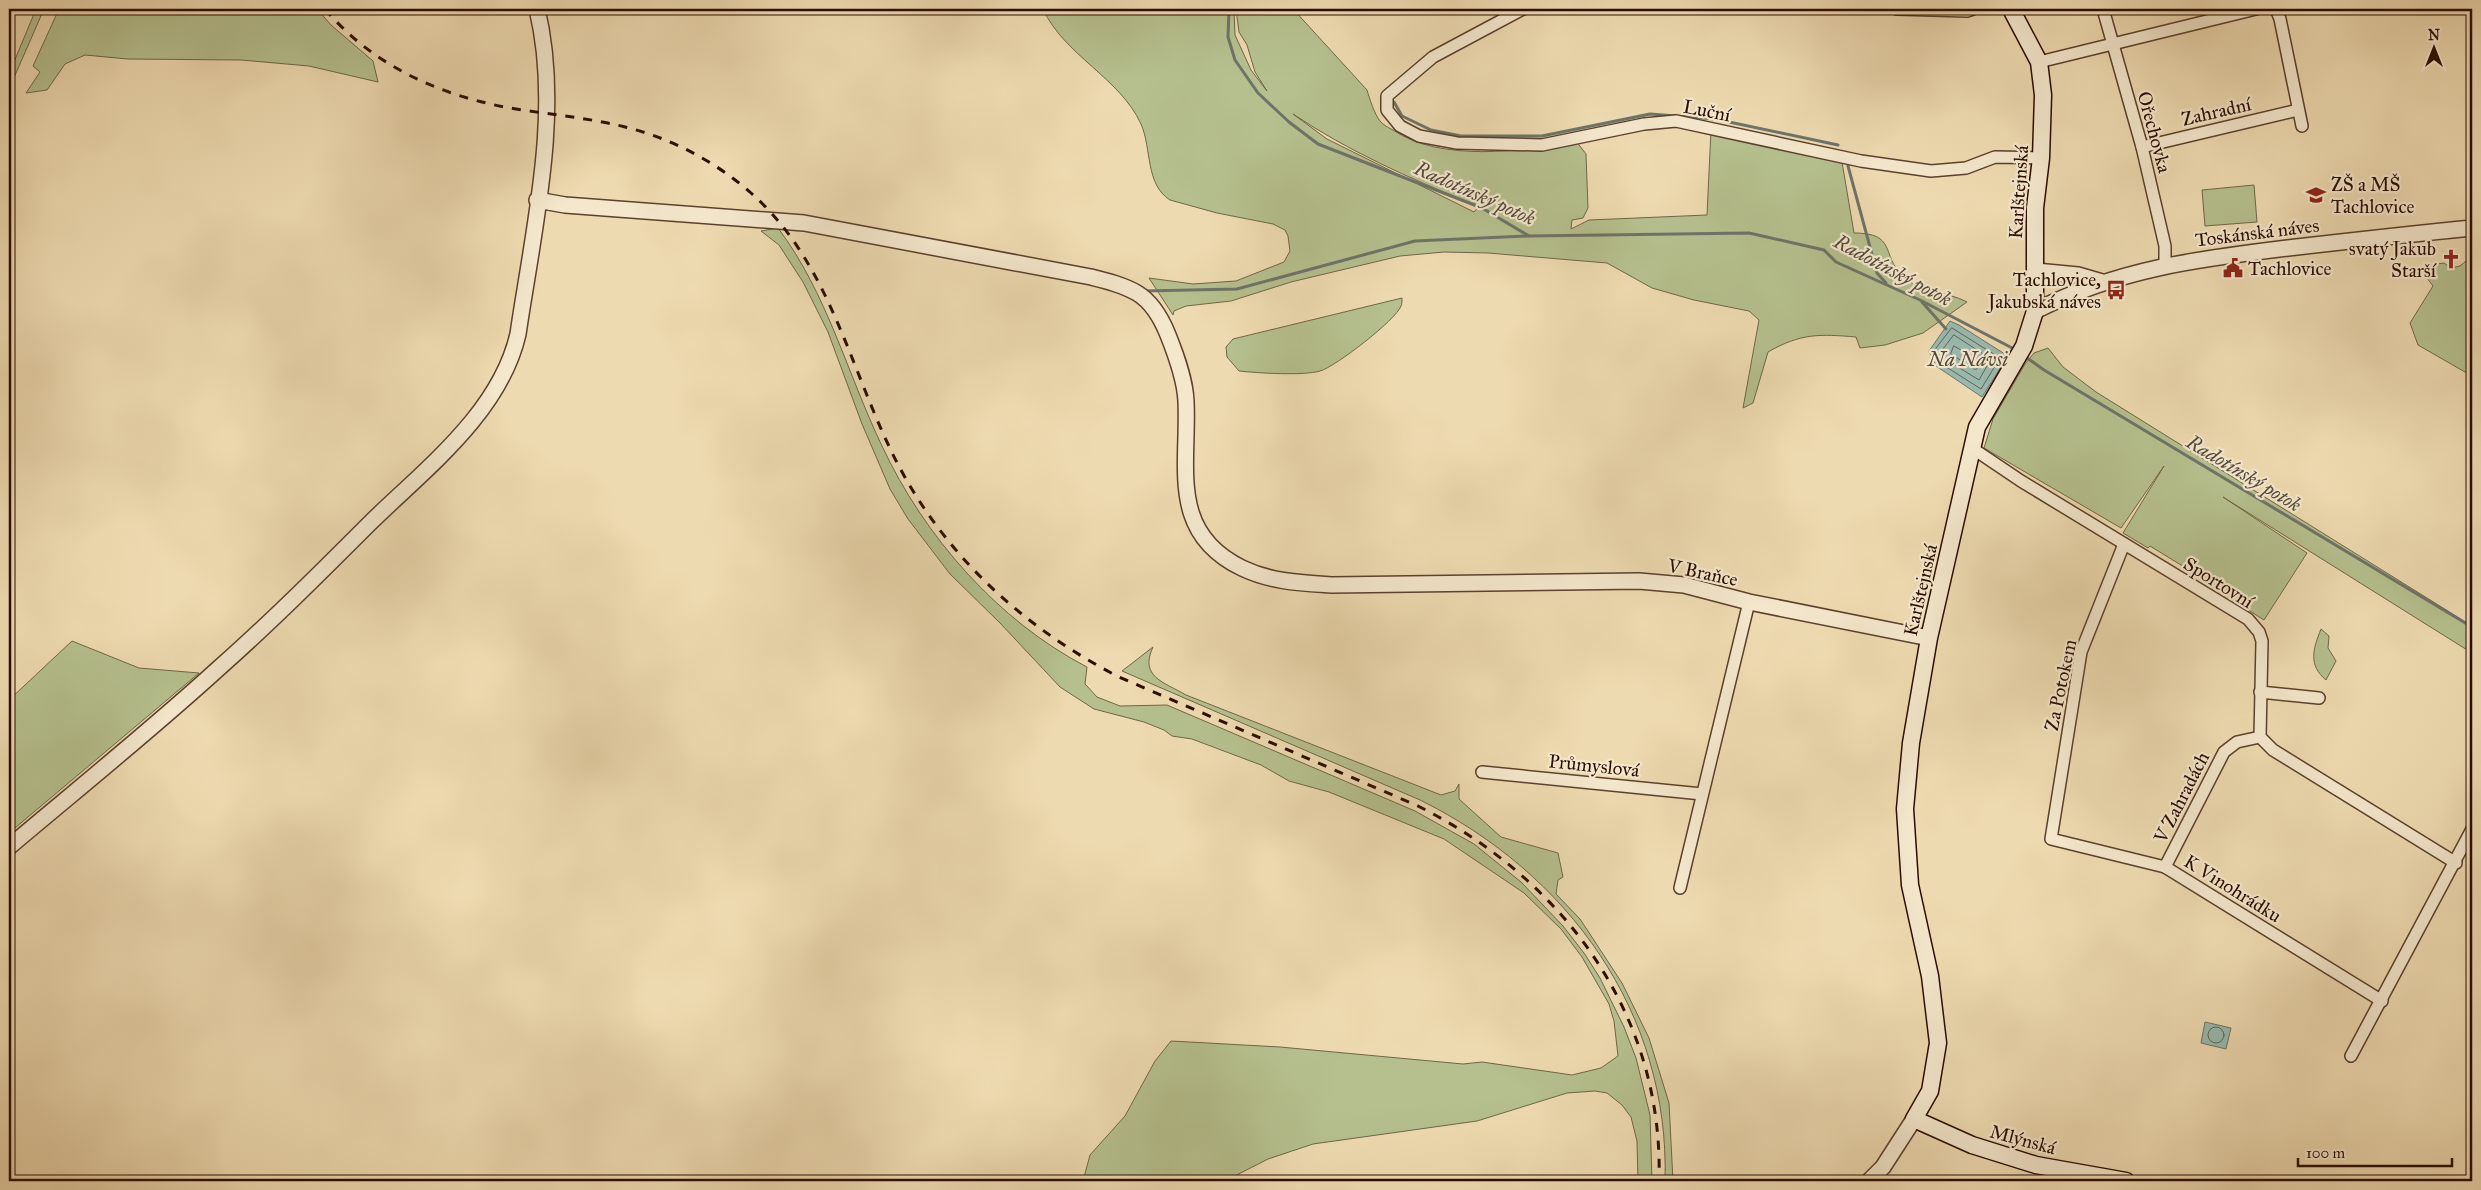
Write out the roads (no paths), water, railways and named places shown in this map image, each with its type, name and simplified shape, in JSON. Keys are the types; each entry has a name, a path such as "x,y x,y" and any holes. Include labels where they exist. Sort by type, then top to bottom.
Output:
{"main road":[{"name":"Karlštejnská","path":"1914,1119 1930,1091 1938,1043 1930,976 1910,885 1905,809 1911,743 1929,638 1977,427 2020,353 2035,311 2035,208 2041,158 2043,95 2039,62 2011,9"},
{"name":"Mlýnská","path":"1914,1119 1972,1145 2036,1164 2126,1181"}],"street":[{"path":"9,847 218,669 292,601 462,433 503,378 512,357 538,200 543,156 546,87 543,42 537,9"},
{"name":"Luční","path":"1523,9 1433,57 1387,96 1387,110 1400,126 1419,136 1457,143 1542,145 1644,124 1676,121 1860,161 1931,171 1966,168 1995,157 2041,158"},
{"path":"1896,9 1967,11 1973,9"},
{"name":"Ořechovka","path":"2103,9 2142,147 2165,246 2166,265"},
{"path":"2039,62 2112,44 2210,14 2256,9"},
{"path":"2276,9 2280,19 2302,126"},
{"name":"Zahradní","path":"2142,147 2298,110"},
{"name":"V Braňce","path":"538,200 565,206 804,223 1115,283 1138,294 1151,305 1164,325 1175,353 1186,399 1186,493 1192,518 1202,536 1216,550 1241,568 1266,577 1286,582 1331,585 1639,581 1684,585 1749,602 1929,638"},
{"name":"Toskánská náves","path":"2035,311 2067,295 2102,282 2166,265 2378,237 2472,228"},
{"path":"2036,271 2078,275 2102,282"},
{"name":"Sportovní","path":"1972,448 2124,544 2248,619 2259,632 2262,641 2260,737"},
{"name":"Za Potokem","path":"2051,839 2082,652 2124,544"},
{"path":"1680,888 1749,602"},
{"path":"2260,692 2319,698"},
{"path":"2260,737 2273,750 2456,863"},
{"name":"V Zahradách","path":"2164,867 2224,752 2237,742 2260,737"},
{"name":"Průmyslová","path":"1482,772 1702,794"},
{"path":"2351,1056 2456,863 2472,829"},
{"name":"K Vinohrádku","path":"2051,839 2164,867 2382,1001"},
{"name":"Karlštejnská","path":"1869,1181 1881,1174 1914,1119"}],"water":[{"name":"Na Návsi","path":"1950,321 2008,356 1982,397 1936,366 1929,351"},
{"path":"2205,1022 2231,1028 2226,1049 2201,1043"}],"waterway":[{"name":"Radotínský potok","path":"1229,9 1228,37 1235,60 1258,93 1289,122 1318,144 1482,208 1529,236 1749,233 1824,250 1836,262 1920,300 2016,350"},
{"path":"1394,102 1402,116 1431,130 1461,136 1542,136 1650,114 1715,119 1838,145"},
{"path":"1848,166 1877,273 1886,283"},
{"path":"1143,291 1237,289 1415,241 1528,236"},
{"path":"1922,302 1946,329"},
{"path":"2004,357 2008,356 2014,349"},
{"name":"Radotínský potok","path":"2023,355 2044,370 2472,627"}],"railway":[{"path":"325,9 365,47 388,63 436,87 489,104 598,121 642,132 692,152 723,171 751,193 776,219 798,247 816,278 832,310 887,442 929,516 955,549 983,579 1014,607 1047,633 1119,677 1418,806 1470,836 1518,872 1559,913 1595,958 1623,1008 1644,1062 1656,1120 1659,1181"}],"place":[{"name":"ZŠ a MŠ Tachlovice","path":"2316,195"},
{"name":"svatý Jakub Starší","path":"2451,259"},
{"name":"Tachlovice","path":"2233,268"},
{"name":"Tachlovice, Jakubská náves","path":"2116,290"}]}
